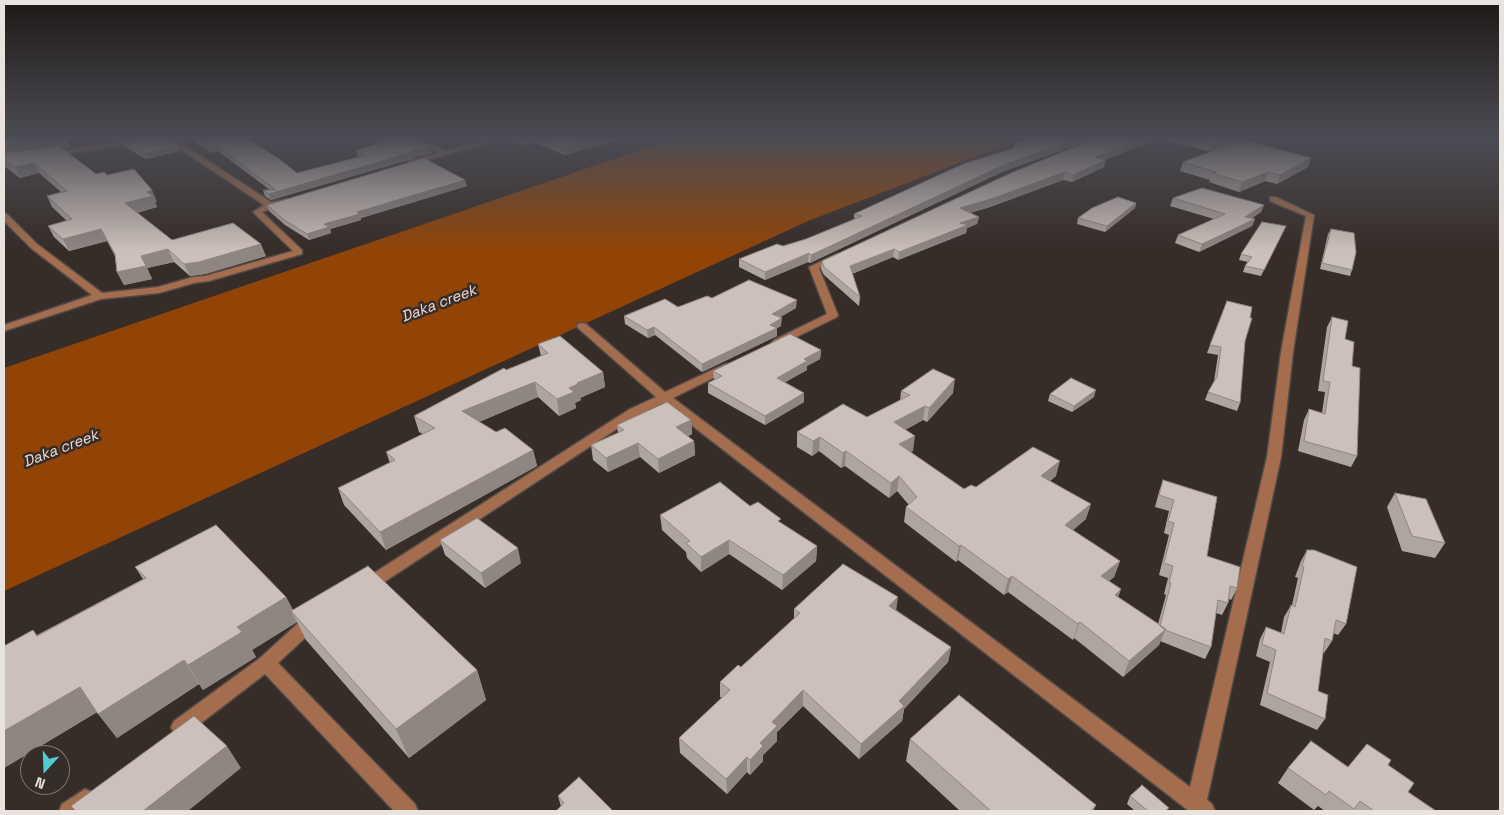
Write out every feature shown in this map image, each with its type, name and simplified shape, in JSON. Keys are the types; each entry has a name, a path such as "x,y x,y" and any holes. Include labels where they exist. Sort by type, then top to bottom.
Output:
{"street":[{"path":"224,175 270,205"},
{"path":"582,326 665,398 1201,808 1274,457 1286,352 1310,215 1273,199"},
{"path":"4,328 100,296 159,290 193,280 206,279 300,252 257,212 270,205 288,200"},
{"path":"4,216 34,246 100,296"},
{"path":"762,350 833,315 814,267 849,251"},
{"path":"354,594 634,412 745,359"},
{"path":"171,734 266,663 322,615"},
{"path":"266,663 408,811"},
{"path":"69,811 92,794"}],"water":[{"name":"Daka creek","path":"567,175 928,175 808,221 4,591 4,368"}],"building":[{"path":"48,175 139,175 152,190 147,192 153,196 125,203 172,240 233,223 261,244 199,262 184,264 168,249 141,256 146,266 117,272 115,254 101,229 63,239 48,226 72,219 47,196 67,191"},
{"path":"256,175 334,175 269,194 263,190 276,190"},
{"path":"367,175 456,175 465,180 357,212 360,214 324,224 329,227 307,234 283,219 267,205"},
{"path":"939,175 982,175 811,255 809,253 765,272 739,259 777,244 783,246 806,239 862,216 854,214"},
{"path":"1007,175 1057,175 960,208 979,217 960,223 968,225 899,252 894,249 850,266 860,297 824,267 822,261"},
{"path":"1219,175 1260,175 1242,182"},
{"path":"1202,188 1264,205 1245,217 1255,219 1202,244 1178,235 1225,214 1173,198"},
{"path":"1118,197 1136,203 1107,226 1078,218 1092,208"},
{"path":"1262,222 1286,226 1264,270 1245,266 1252,257 1241,254"},
{"path":"1331,229 1354,233 1356,252 1352,270 1322,263"},
{"path":"749,280 797,300 772,314 782,318 770,325 777,328 702,364 654,327 647,330 624,316 665,299 678,307 707,296 712,298"},
{"path":"1227,301 1252,307 1250,318 1252,318 1245,341 1240,403 1208,392 1217,377 1221,347 1210,345"},
{"path":"1332,317 1348,321 1345,339 1354,342 1352,366 1360,368 1357,456 1304,441 1309,409 1325,414 1330,382 1323,381"},
{"path":"790,334 821,350 804,359 807,361 777,378 804,393 765,416 708,383 722,376 713,371"},
{"path":"560,336 603,372 577,383 569,388 574,392 557,399 535,382 462,411 496,432 505,428 533,450 380,532 338,488 395,460 386,452 435,428 414,416 504,368 506,370 548,353 538,344"},
{"path":"933,369 955,379 929,408 925,406 894,422 915,436 899,444 964,489 971,485 976,487 1033,447 1060,461 1041,476 1091,504 1065,525 1120,561 1101,576 1121,589 1115,595 1166,629 1129,661 1080,622 1078,624 1012,576 1008,579 906,507 917,497 899,476 891,483 846,451 843,453 820,437 813,441 797,432 843,404 867,417 910,395 901,391"},
{"path":"1071,378 1096,390 1074,406 1050,394"},
{"path":"667,402 691,420 676,427 694,441 658,459 638,443 606,458 591,445 624,430 617,425"},
{"path":"1163,480 1217,497 1207,556 1240,567 1237,588 1230,586 1228,603 1218,600 1211,647 1165,630 1160,626 1171,583 1169,583 1173,566 1164,563 1174,523 1168,521 1174,500 1159,495"},
{"path":"720,482 750,506 758,502 781,519 778,521 817,546 783,575 729,540 701,557 686,543 690,541 660,515"},
{"path":"1395,493 1426,499 1445,543 1412,536"},
{"path":"477,518 518,548 481,573 440,540"},
{"path":"216,525 286,597 237,627 242,632 188,665 184,660 98,714 80,687 4,731 4,646 33,630 37,636 146,578 135,567"},
{"path":"1307,550 1314,550 1357,567 1346,624 1336,620 1332,641 1325,638 1318,691 1328,695 1325,719 1267,693 1276,650 1262,644 1266,627 1284,634 1291,605 1295,607 1304,567 1302,566"},
{"path":"843,564 898,597 889,606 951,647 899,701 904,706 861,744 803,690 772,722 777,726 760,743 763,746 750,760 747,757 726,779 679,738 730,690 720,682 738,665 741,667 800,613 794,609"},
{"path":"368,566 477,670 396,729 291,611"},
{"path":"959,695 1096,805 1091,811 991,811 910,739"},
{"path":"194,716 227,746 143,811 76,811 71,806"},
{"path":"1311,741 1348,767 1367,744 1391,760 1388,765 1414,783 1408,792 1436,811 1374,811 1360,801 1354,809 1329,791 1326,795 1288,768"},
{"path":"579,777 613,811 556,811 564,803 558,796"},
{"path":"1142,785 1169,808 1165,811 1148,811 1130,796"}]}
